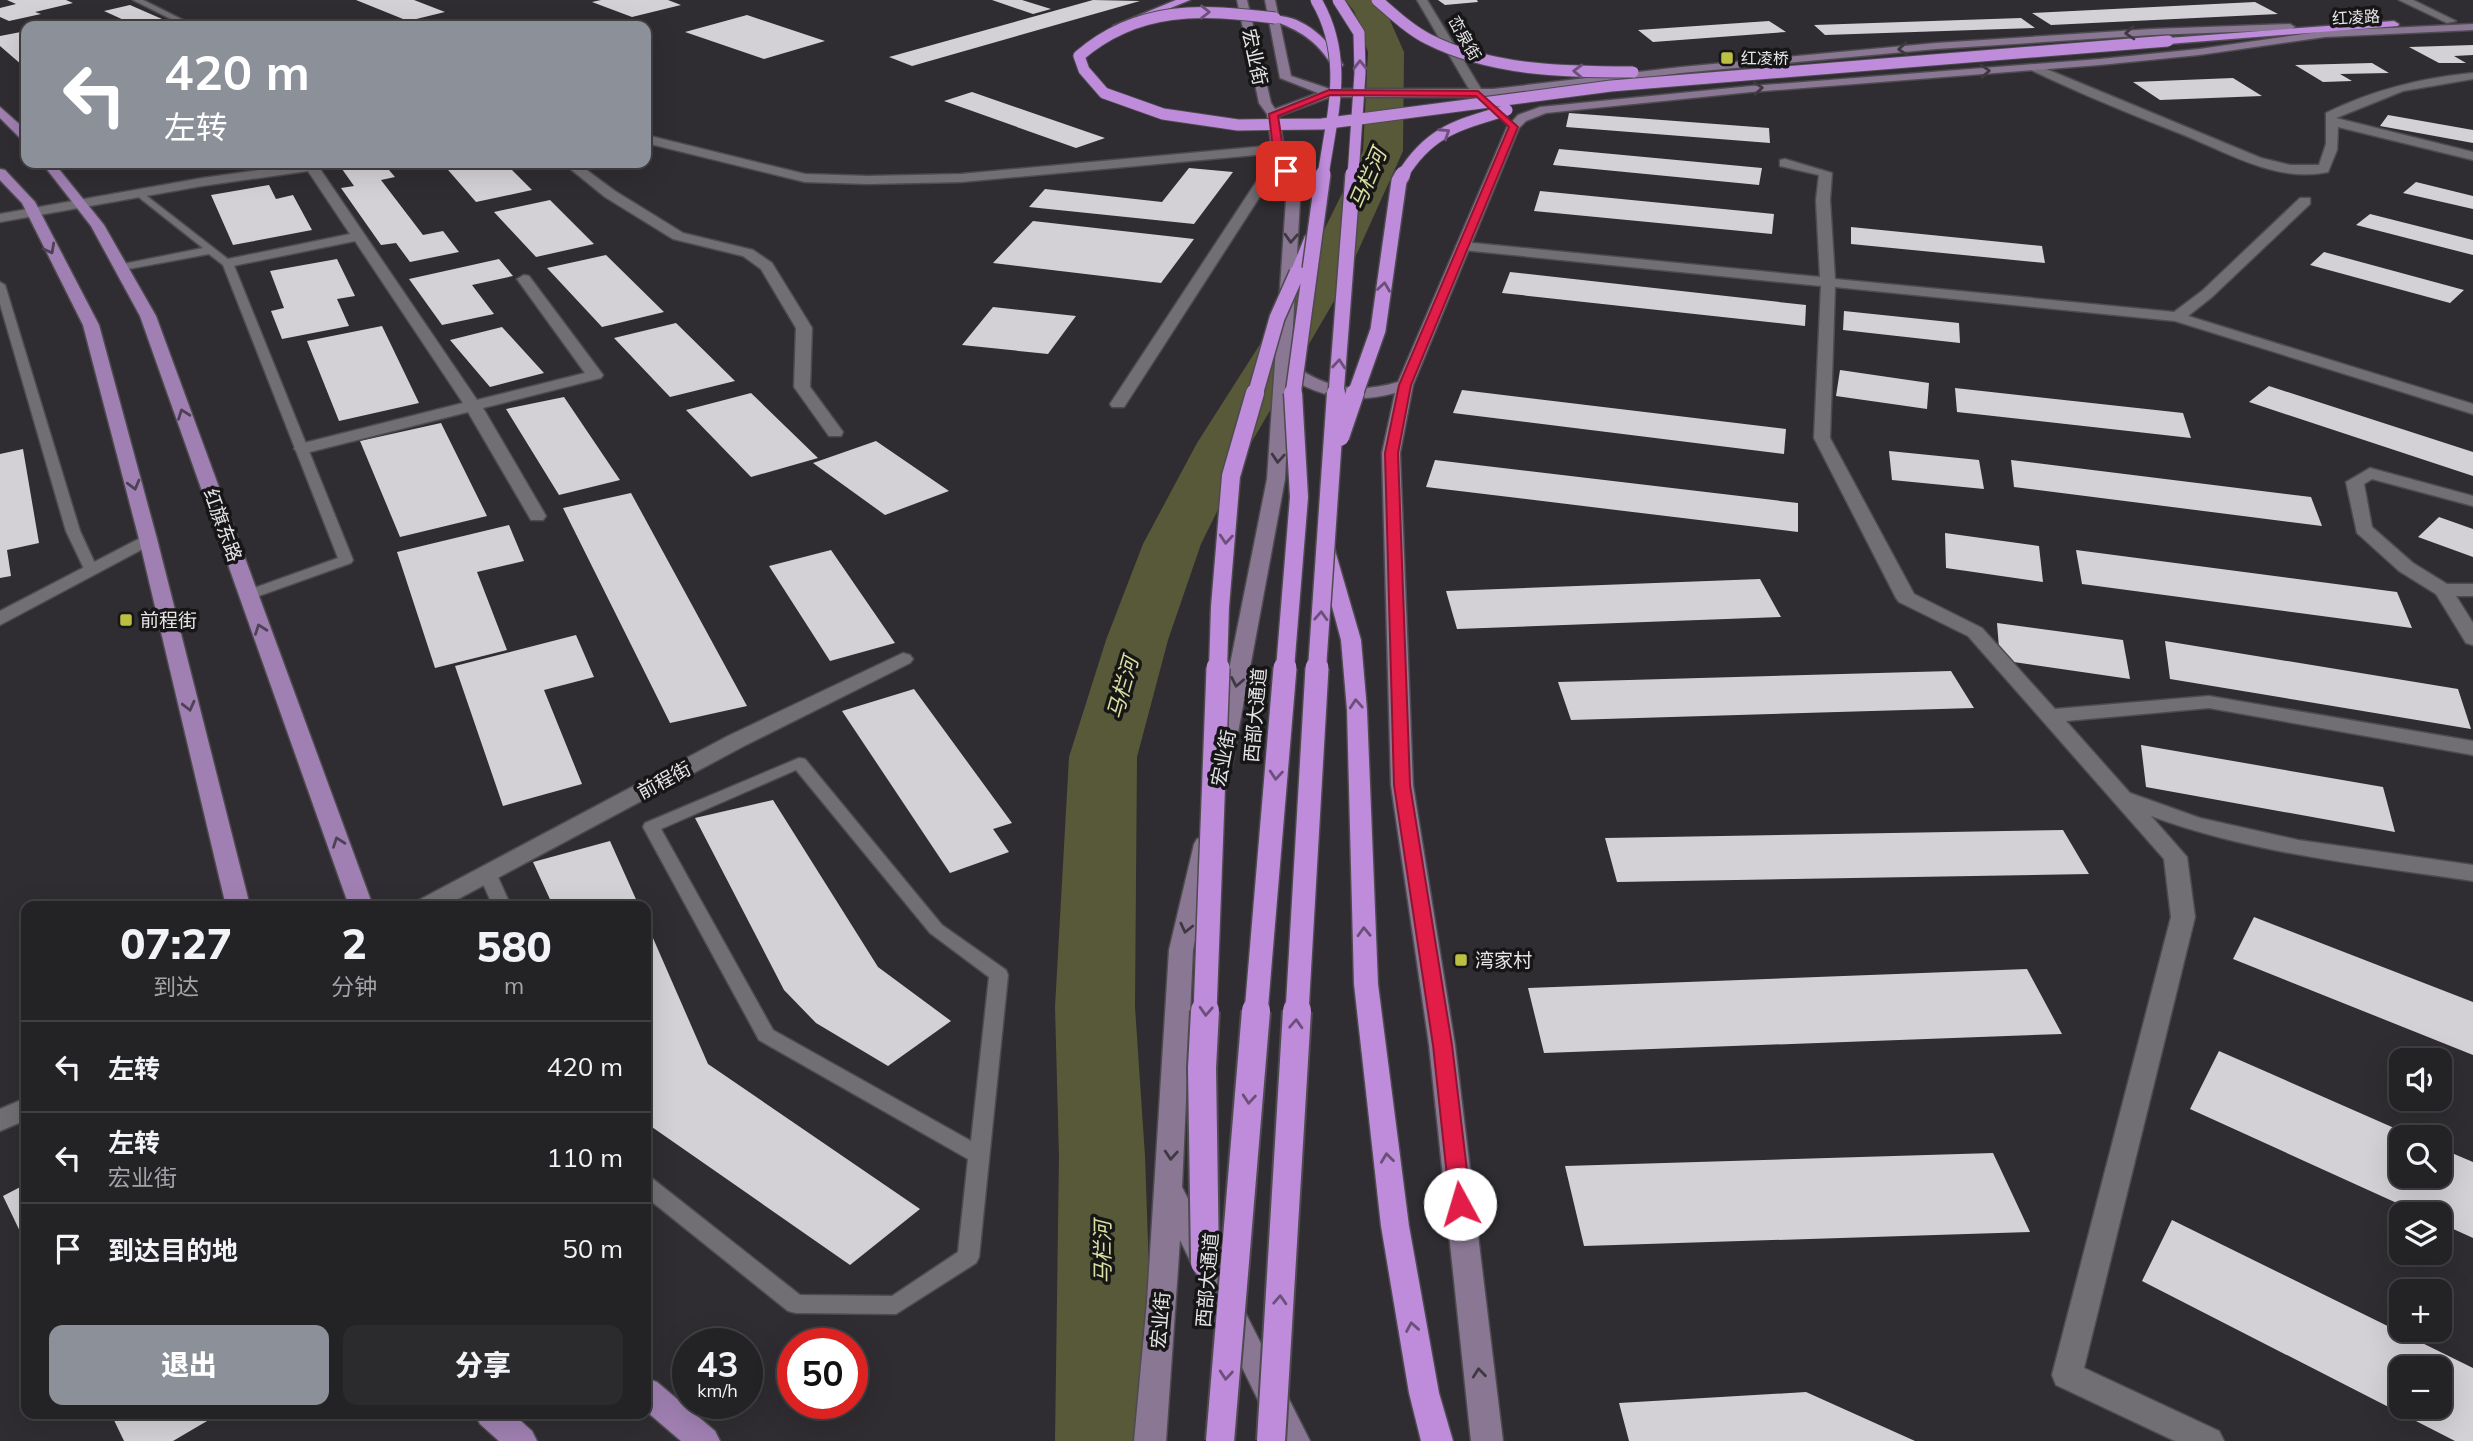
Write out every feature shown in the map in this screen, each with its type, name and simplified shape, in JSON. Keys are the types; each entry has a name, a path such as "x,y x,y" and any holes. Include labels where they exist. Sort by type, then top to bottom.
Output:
{"highway":[{"path":"1185,0 1114,27 1094,40 1079,56 1083,70 1104,93 1163,114 1238,125 1322,124 1611,86 2394,24"},
{"name":"西部大通道","path":"1220,1441 1299,497 1292,385 1338,72 1329,22 1316,0"},
{"path":"1271,1441 1329,469 1347,268 1360,74 1359,33 1338,0"},
{"path":"1377,0 1428,39 1458,51 1518,65 1555,70 1705,72 1964,60"},
{"path":"1114,27 1161,15 1185,13 1210,12 1275,18 1315,34 1332,53 1336,65"},
{"path":"2168,41 2325,34"},
{"path":"1329,469 1378,330 1399,181 1416,153 1451,128 1511,108 1677,89 1756,75"},
{"path":"1205,1262 1202,1068 1210,936 1220,607 1231,476 1277,318 1312,236"},
{"path":"1325,545 1351,640 1357,710 1366,984 1395,1226 1424,1393 1437,1441"}],"main road":[{"name":"宏业街","path":"1150,1441 1169,1189 1181,950 1216,795 1276,479 1293,200 1273,114 1265,103 1242,0"},
{"name":"宏业街","path":"1270,0 1280,61 1286,78 1329,93"},
{"name":"红凌路","path":"1329,93 1443,94 1531,90 1681,69 1936,46 2152,32 2473,19"},
{"name":"红凌路","path":"1513,127 1522,118 1544,110 1751,89 2035,68 2199,52 2325,34 2473,27"},
{"path":"1273,114 1329,93"},
{"path":"1478,93 1513,127 1405,385 1391,453 1402,785 1443,1045 1487,1441"},
{"path":"0,111 21,132"},
{"name":"红旗东路","path":"52,168 80,202 123,267 148,316 359,901"},
{"path":"0,173 29,202 31,212 91,325 148,539 237,901"},
{"path":"1283,365 1304,382 1345,394 1386,391 1405,385"},
{"path":"1169,1189 1294,1441"},
{"path":"651,1396 704,1441"},
{"path":"497,1419 521,1441"}],"street":[{"name":"峦泉街","path":"1422,0 1478,93"},
{"path":"2404,0 2451,21"},
{"path":"2035,68 2101,99 2273,166 2304,172 2323,169 2330,160 2333,138 2330,116 2350,105 2421,81 2473,76"},
{"path":"2331,122 2473,156"},
{"path":"651,140 805,178 961,178 1282,161"},
{"path":"1118,404 1272,167 1282,161"},
{"path":"1785,163 1826,173 1823,200 1828,282 1822,438 1906,598 1975,632 2175,857 2183,916 2067,1375 2208,1441"},
{"path":"0,218 80,202 305,168"},
{"path":"313,168 473,406 537,516"},
{"path":"576,168 610,194 678,236 748,253 767,266 804,328 802,387 835,432"},
{"path":"2177,317 2207,294 2305,201"},
{"path":"228,263 360,236"},
{"path":"1463,247 2177,317 2473,408"},
{"path":"302,449 595,375 524,279"},
{"path":"2473,501 2370,473 2355,482 2362,529 2406,567 2443,590 2473,639"},
{"path":"0,619 148,539"},
{"path":"2443,590 2473,590"},
{"name":"前程街","path":"437,901 736,741 903,659"},
{"path":"2049,716 2209,702 2473,748"},
{"path":"2122,797 2194,824 2285,844 2473,873"},
{"path":"0,1121 21,1110"}],"lane":[{"path":"137,0 181,21"},
{"path":"139,193 228,263 346,560 248,595"},
{"path":"123,267 211,250"},
{"path":"0,285 73,531 91,570"},
{"path":"651,1189 796,1304 896,1305 968,1257 980,1156 999,975 936,929 799,763 651,827 766,1035 980,1156"},
{"path":"488,875 500,901"}],"building":[{"path":"7,0 66,0 73,3 9,21 0,17 0,8 16,4"},
{"path":"356,0 414,0 445,12 408,21"},
{"path":"668,0 681,5 632,17 592,2"},
{"path":"992,0 1022,0 1051,9 1033,14"},
{"path":"1093,0 1140,1 912,66 889,57"},
{"path":"1438,0 1477,0 1478,2 1445,5"},
{"path":"2255,2 2278,14 2051,25 2032,13"},
{"path":"130,5 167,21 126,21 104,11"},
{"path":"747,15 825,41 764,59 685,32"},
{"path":"2021,18 2035,28 1825,35 1814,25"},
{"path":"1769,21 1786,32 1653,42 1638,30"},
{"path":"21,32 21,64 0,46 0,36"},
{"path":"2473,45 2473,55 2454,56 2466,63 2439,63 2409,47"},
{"path":"2372,63 2389,73 2340,74 2352,81 2323,82 2295,65"},
{"path":"2233,78 2262,96 2160,100 2133,82"},
{"path":"972,92 1105,138 1076,148 944,101"},
{"path":"1569,113 1769,128 1770,143 1566,127"},
{"path":"2388,115 2473,130 2473,143 2380,126"},
{"path":"1559,149 1762,168 1759,185 1553,165"},
{"path":"387,168 395,177 381,180 423,235 443,231 459,252 410,262 396,243 381,245 341,188 354,186 342,169"},
{"path":"446,168 510,168 532,190 476,202"},
{"path":"1189,168 1233,172 1194,224 1029,207 1045,189 1162,202"},
{"path":"2416,182 2473,196 2473,209 2403,193"},
{"path":"269,185 276,199 293,195 312,230 233,245 211,195"},
{"path":"1540,191 1774,214 1772,234 1534,211"},
{"path":"550,200 594,244 536,257 494,212"},
{"path":"2370,214 2473,240 2473,255 2356,225"},
{"path":"1033,221 1194,239 1161,283 993,263"},
{"path":"1851,227 2042,246 2045,263 1851,244"},
{"path":"2324,252 2464,290 2450,303 2310,265"},
{"path":"606,255 664,312 602,327 547,268"},
{"path":"337,259 355,296 337,299 349,326 282,339 271,311 284,308 270,271"},
{"path":"499,259 513,276 472,285 494,314 442,325 409,279"},
{"path":"1510,272 1806,305 1805,326 1502,293"},
{"path":"993,307 1076,316 1048,354 962,345"},
{"path":"1844,311 1959,323 1960,343 1843,330"},
{"path":"676,323 735,381 670,397 614,338"},
{"path":"382,326 419,403 339,421 307,341"},
{"path":"502,327 544,373 490,387 450,340"},
{"path":"1840,370 1929,383 1927,409 1836,396"},
{"path":"2269,386 2473,452 2473,476 2249,402"},
{"path":"1955,388 2183,413 2191,438 1957,412"},
{"path":"1462,390 1786,429 1784,454 1453,413"},
{"path":"751,393 818,458 751,477 686,410"},
{"path":"564,397 620,480 559,495 506,409"},
{"path":"441,423 487,516 400,537 360,441"},
{"path":"876,441 949,491 885,515 813,463"},
{"path":"23,449 39,543 7,550 11,576 0,578 0,454"},
{"path":"1889,451 1979,460 1984,489 1892,480"},
{"path":"1435,460 1798,503 1798,532 1426,487"},
{"path":"2011,460 2311,497 2322,526 2014,487"},
{"path":"631,493 747,706 670,723 563,508"},
{"path":"2439,517 2473,529 2473,557 2418,537"},
{"path":"509,525 524,561 477,572 507,650 435,668 397,552"},
{"path":"1945,533 2039,546 2043,582 1946,568"},
{"path":"831,550 895,643 830,661 769,566"},
{"path":"2076,550 2397,592 2412,628 2082,584"},
{"path":"1760,579 1781,617 1457,629 1446,591"},
{"path":"1997,623 2123,640 2130,679 2000,660"},
{"path":"576,635 594,677 544,690 582,784 503,806 455,666"},
{"path":"2165,641 2458,689 2471,729 2170,679"},
{"path":"1951,671 1974,708 1571,720 1558,682"},
{"path":"914,689 1012,823 993,829 1009,852 950,873 842,711"},
{"path":"2141,745 2383,787 2395,832 2146,787"},
{"path":"773,800 878,967 951,1021 888,1066 816,1023 784,990 695,818"},
{"path":"2063,830 2089,874 1617,882 1605,838"},
{"path":"610,841 637,901 551,901 533,862"},
{"path":"2254,917 2473,1002 2473,1055 2233,959"},
{"path":"651,933 708,1064 920,1209 850,1265 651,1126"},
{"path":"2027,969 2062,1034 1544,1053 1528,988"},
{"path":"2219,1051 2389,1126 2389,1188 2452,1188 2452,1153 2473,1162 2473,1238 2452,1228 2452,1202 2395,1202 2190,1109"},
{"path":"1993,1153 2030,1232 1584,1246 1565,1166"},
{"path":"21,1187 21,1234 3,1196"},
{"path":"2172,1220 2389,1327 2389,1342 2420,1342 2449,1356 2389,1356 2389,1407 2142,1281"},
{"path":"2452,1358 2473,1368 2473,1441 2455,1441 2412,1419 2452,1419"},
{"path":"1806,1392 1915,1441 1629,1441 1619,1403"},
{"path":"113,1419 210,1419 173,1441 124,1441"}],"waterway":[{"name":"马栏河","path":"1105,1441 1102,1156 1095,1007 1103,757 1137,640 1172,544 1224,443 1317,291 1383,151 1386,52 1369,7 1361,0"}],"place":[{"name":"红凌桥","path":"1727,58"},
{"name":"前程街","path":"126,620"},
{"name":"湾家村","path":"1461,960"}],"route":[{"path":"1286,171 1278,149 1273,114 1329,93 1478,93 1513,127 1405,385 1391,453 1402,785 1443,1045 1460,1204"}]}
